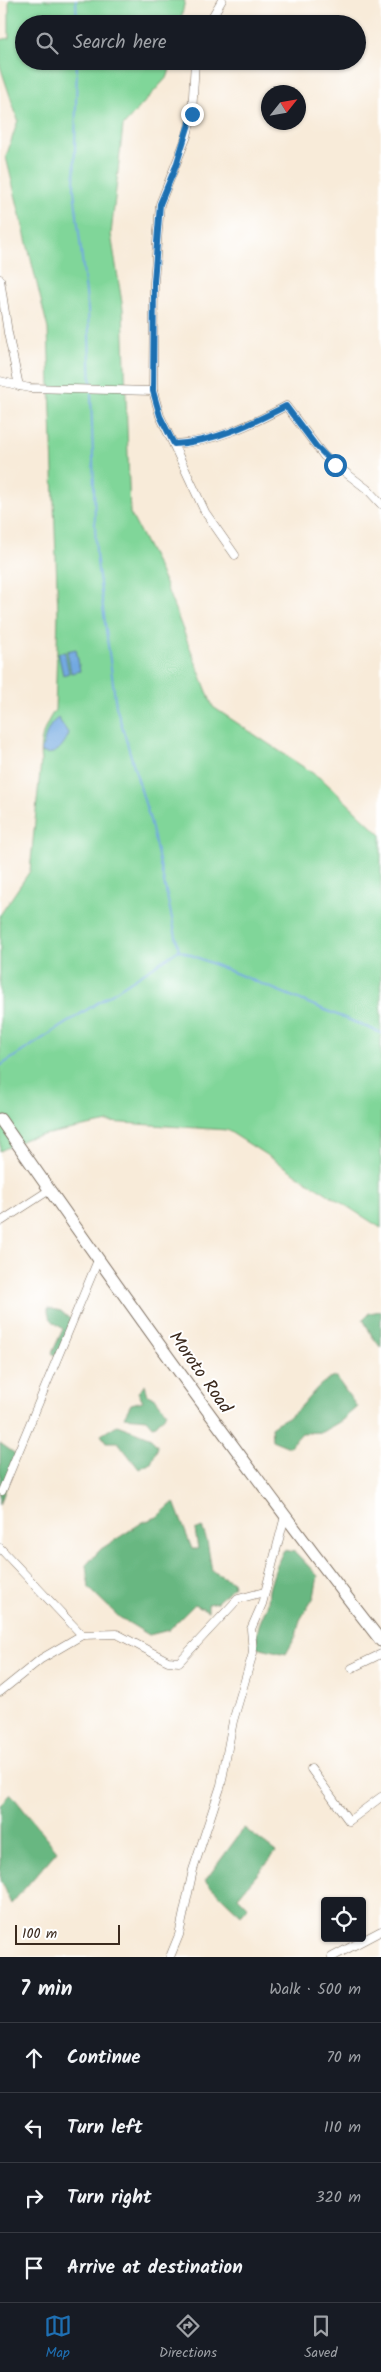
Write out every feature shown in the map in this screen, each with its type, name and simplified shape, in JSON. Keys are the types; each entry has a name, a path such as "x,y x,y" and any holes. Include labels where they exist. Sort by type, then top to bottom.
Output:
{"main road":[{"name":"Moroto Road","path":"0,1119 98,1260 285,1516 381,1641"}],"street":[{"path":"213,15 222,0"},
{"path":"194,70 192,114 187,136 160,204 154,282 153,391 160,416 205,512 235,556"},
{"path":"0,278 8,333 19,386"},
{"path":"0,382 19,386 86,390 153,391"},
{"path":"174,444 203,441 219,436 252,424 286,406 324,456 367,489 381,504"},
{"path":"0,1222 48,1190"},
{"path":"2,1491 98,1260"},
{"path":"170,1957 180,1935 193,1870 222,1785 233,1721 253,1653 251,1629 262,1604 285,1516"},
{"path":"0,1548 82,1635"},
{"path":"0,1692 41,1659 82,1635 117,1634 168,1662 178,1662 238,1599 264,1592"},
{"path":"352,1668 381,1654"},
{"path":"311,1768 349,1821 381,1797"},
{"path":"332,1957 381,1931"}],"green space":[{"path":"9,0 185,0 182,15 15,15 15,70 170,70 168,76 123,126 111,234 123,309 130,513 160,571 213,707 323,780 381,835 381,1228 227,1130 108,1122 28,1138 0,1151 0,915 30,871 41,762 41,742 45,728 55,710 58,615 48,329 6,157 18,120 0,66 0,40 9,38"},
{"path":"48,1308 61,1311 71,1320 57,1357 52,1353 63,1329 50,1318"},
{"path":"381,1311 381,1348 363,1319 369,1313"},
{"path":"336,1377 357,1407 341,1421 322,1432 302,1433 289,1447 272,1440 271,1427 294,1413 324,1382"},
{"path":"145,1385 148,1395 155,1398 167,1413 156,1425 152,1426 146,1419 124,1417 131,1404 143,1401 138,1392"},
{"path":"117,1425 150,1437 158,1447 151,1463 139,1469 118,1442 106,1442 101,1435"},
{"path":"0,1443 17,1455 0,1505"},
{"path":"174,1502 192,1549 198,1549 195,1530 202,1527 207,1541 212,1571 233,1582 234,1586 217,1602 208,1604 208,1611 195,1604 169,1630 149,1635 119,1617 89,1588 86,1565 101,1549 143,1522 157,1517"},
{"path":"284,1550 295,1552 318,1576 314,1597 300,1620 296,1636 286,1654 257,1647 259,1625 268,1604 269,1590 277,1564"},
{"path":"11,1794 57,1851 11,1904 0,1880 0,1805"},
{"path":"244,1828 276,1852 238,1897 248,1907 241,1915 205,1881"}],"water":[{"path":"76,649 80,671 71,673 67,651"},
{"path":"65,652 69,673 63,675 58,653"},
{"path":"58,718 69,734 61,747 55,752 41,752 49,728"}],"waterway":[{"path":"76,0 77,15"},
{"path":"77,70 74,190 88,310 91,388"},
{"path":"91,393 96,554 116,706 150,820 179,950"},
{"path":"179,950 381,1033"},
{"path":"0,1066 179,950"}],"route":[{"path":"192,114 187,136 160,204 156,234 153,391 160,416 174,444 188,443 203,441 252,424 286,406 324,456 335,465"}]}
